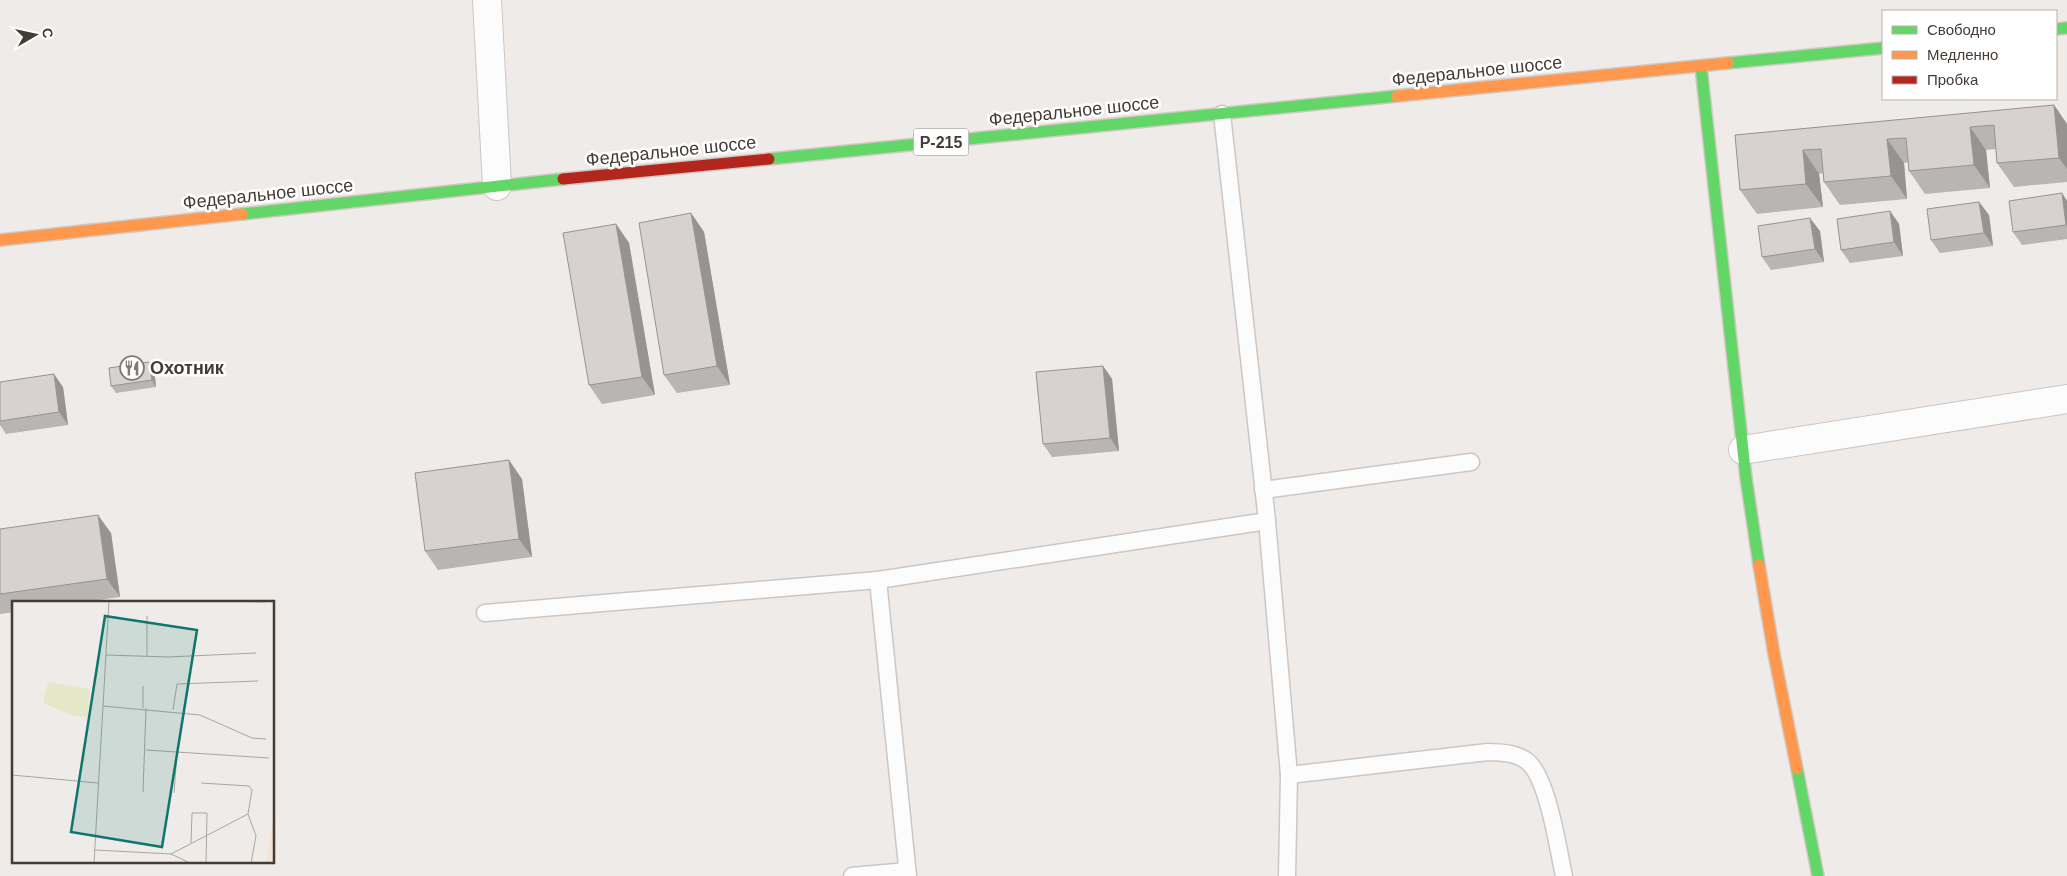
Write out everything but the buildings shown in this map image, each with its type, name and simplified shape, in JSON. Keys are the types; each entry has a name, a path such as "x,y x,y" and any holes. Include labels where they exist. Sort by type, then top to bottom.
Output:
{"main road":[{"name":"Федеральное шоссе","path":"0,240 498,186 1882,48"},
{"path":"1701,67 1743,450 1757,551 1774,654 1818,876"}],"street":[{"path":"487,0 498,186"},
{"path":"1743,450 2067,399"}],"lane":[{"path":"1222,114 1263,490 1289,775 1287,876"},
{"path":"1263,490 1471,462"},
{"path":"485,613 878,580 1266,521"},
{"path":"852,876 908,873 878,580"},
{"path":"1289,775 1488,752 1513,753 1528,762 1538,773 1549,807 1564,876"}],"traffic: fast":[{"path":"2057,29 2067,28"},
{"path":"1728,63 1882,48"},
{"path":"1701,67 1746,478 1759,565"},
{"path":"769,159 1397,96"},
{"path":"242,214 563,179"},
{"path":"1797,769 1818,876"}],"traffic: slow":[{"path":"1397,96 1728,63"},
{"path":"0,240 242,214"},
{"path":"1759,565 1774,654 1797,769"}],"traffic: jam":[{"path":"563,179 769,159"}],"place":[{"name":"Охотник","path":"132,368"}]}
